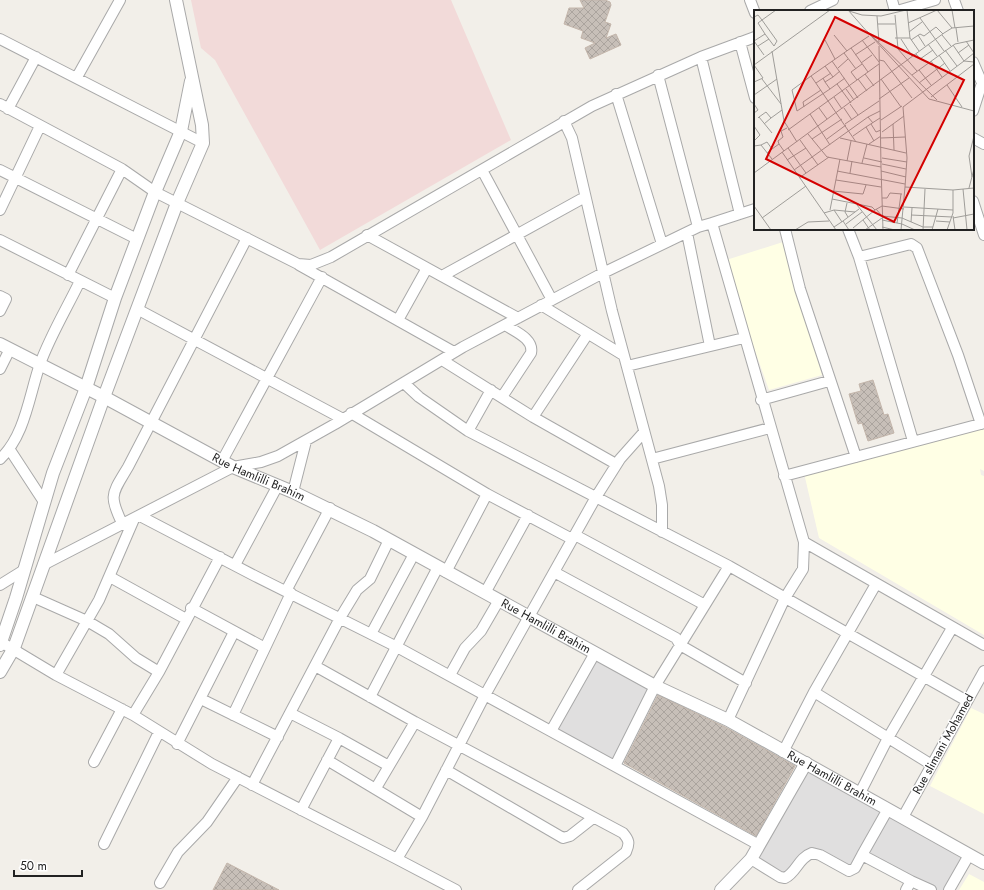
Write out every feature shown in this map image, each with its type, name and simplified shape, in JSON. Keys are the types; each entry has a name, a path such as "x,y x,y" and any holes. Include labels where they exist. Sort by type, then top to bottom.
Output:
{"street":[{"path":"77,77 120,0"},
{"path":"0,672 14,648 44,565 47,552 104,397 177,203 203,143 202,125 176,0"},
{"path":"750,0 754,10"},
{"path":"812,10 834,0"},
{"path":"892,0 896,10"},
{"path":"900,10 935,0"},
{"path":"954,0 958,10"},
{"path":"298,264 305,265 319,263 482,170 564,121 616,94 701,57 754,36"},
{"path":"0,39 77,77 203,143"},
{"path":"740,42 754,94"},
{"path":"36,57 4,107 122,169 155,192 322,277 454,352"},
{"path":"701,57 740,214"},
{"path":"974,65 980,85 974,107"},
{"path":"658,75 698,227"},
{"path":"192,76 181,131 155,192 115,298 86,388 53,473 1,643 14,648 56,675 133,715 177,744 252,785 456,890"},
{"path":"616,94 662,244"},
{"path":"564,121 572,138 623,355 652,459 662,505 662,532"},
{"path":"0,210 40,126"},
{"path":"974,139 984,144"},
{"path":"68,275 122,169"},
{"path":"0,170 137,240"},
{"path":"482,170 552,300"},
{"path":"442,276 517,236 585,197"},
{"path":"974,204 984,235"},
{"path":"44,565 233,467 261,462 278,456 306,441 454,352 603,273 698,227 754,209"},
{"path":"712,223 761,400 804,542 802,569 785,598 728,720"},
{"path":"785,230 800,289 829,381 856,457"},
{"path":"848,230 859,257 913,441"},
{"path":"687,233 710,346"},
{"path":"367,235 518,318"},
{"path":"123,525 112,503 113,493 152,423 247,238"},
{"path":"0,240 115,298"},
{"path":"784,476 982,424 958,355 917,248 910,244 859,257"},
{"path":"398,320 427,268"},
{"path":"222,461 322,277"},
{"path":"0,460 10,450 28,408 40,364 80,281"},
{"path":"0,296 6,299 0,311"},
{"path":"541,306 587,335 623,355"},
{"path":"137,309 267,378 347,416 488,494 705,605"},
{"path":"502,397 531,353 532,348 530,342 506,324"},
{"path":"533,416 587,335"},
{"path":"627,366 744,338"},
{"path":"0,369 5,346"},
{"name":"Rue Hamlilli Brahim","path":"5,346 104,397 233,467 330,508 655,686 728,720 984,863"},
{"path":"442,360 533,416 616,464"},
{"path":"761,400 829,381"},
{"path":"404,383 419,397 468,431 729,566 966,702"},
{"path":"468,431 491,390"},
{"path":"652,459 770,428"},
{"path":"397,859 422,816 485,695 596,497 616,464 644,432"},
{"path":"293,492 306,441"},
{"path":"10,450 44,502"},
{"path":"235,565 278,485"},
{"path":"370,697 442,569 488,494"},
{"path":"233,715 265,648 288,592 330,508"},
{"path":"485,593 528,515"},
{"path":"137,517 220,557 397,647 759,845"},
{"path":"56,675 110,577 137,517"},
{"path":"252,785 340,618 356,590 370,578 389,540"},
{"path":"804,542 984,645"},
{"path":"31,549 47,552"},
{"path":"371,634 414,554"},
{"path":"133,715 220,557"},
{"path":"615,766 655,686 729,566"},
{"path":"0,585 24,570"},
{"path":"554,572 676,638 680,645 746,683"},
{"path":"110,577 186,619"},
{"path":"783,752 814,692 876,584"},
{"path":"33,597 87,621 109,634 136,658 158,672"},
{"path":"450,676 465,648 481,631 499,600"},
{"path":"191,608 265,648"},
{"path":"860,793 888,738 952,628"},
{"path":"177,744 234,632"},
{"path":"551,731 595,653"},
{"path":"315,666 415,722 623,833 628,840 629,846 626,852 578,890"},
{"name":"Rue slimani Mohamed","path":"903,817 984,671"},
{"path":"814,692 932,765"},
{"path":"200,699 278,737"},
{"path":"94,762 122,709"},
{"path":"290,713 389,766"},
{"path":"376,788 415,722"},
{"path":"104,844 159,732"},
{"path":"301,810 339,738"},
{"path":"327,760 422,816"},
{"path":"721,890 751,859 806,763"},
{"path":"446,770 563,838 570,836 593,818"},
{"path":"160,883 178,852 207,822 238,777"},
{"path":"751,859 780,877 785,878 791,873 801,859 812,853 820,855 849,871 854,868 888,809"},
{"path":"862,855 908,885 931,890"},
{"path":"949,890 969,855"}],"shaded area":[{"path":"191,0 451,0 511,140 320,250 215,60 201,48"},
{"path":"783,242 822,375 769,390 723,261"},
{"path":"984,424 984,471 980,469 981,475 984,476 984,635 819,538 804,473"},
{"path":"595,653 655,686 615,766 551,731"},
{"path":"971,708 984,714 984,814 930,786"},
{"path":"806,763 969,855 949,890 931,890 862,855 847,870 812,853 782,878 751,859"},
{"path":"969,874 984,882 984,890 959,890"}],"building":[{"path":"580,0 605,0 610,2 611,5 605,22 611,24 606,38 616,34 621,45 590,59 585,48 595,43 581,38 583,31 564,24 569,8 584,8"},
{"path":"873,380 884,415 888,414 894,433 868,441 862,423 858,424 849,394 861,391 859,384"},
{"path":"658,695 725,727 795,766 756,836 624,763"},
{"path":"227,863 279,890 213,890"}]}
